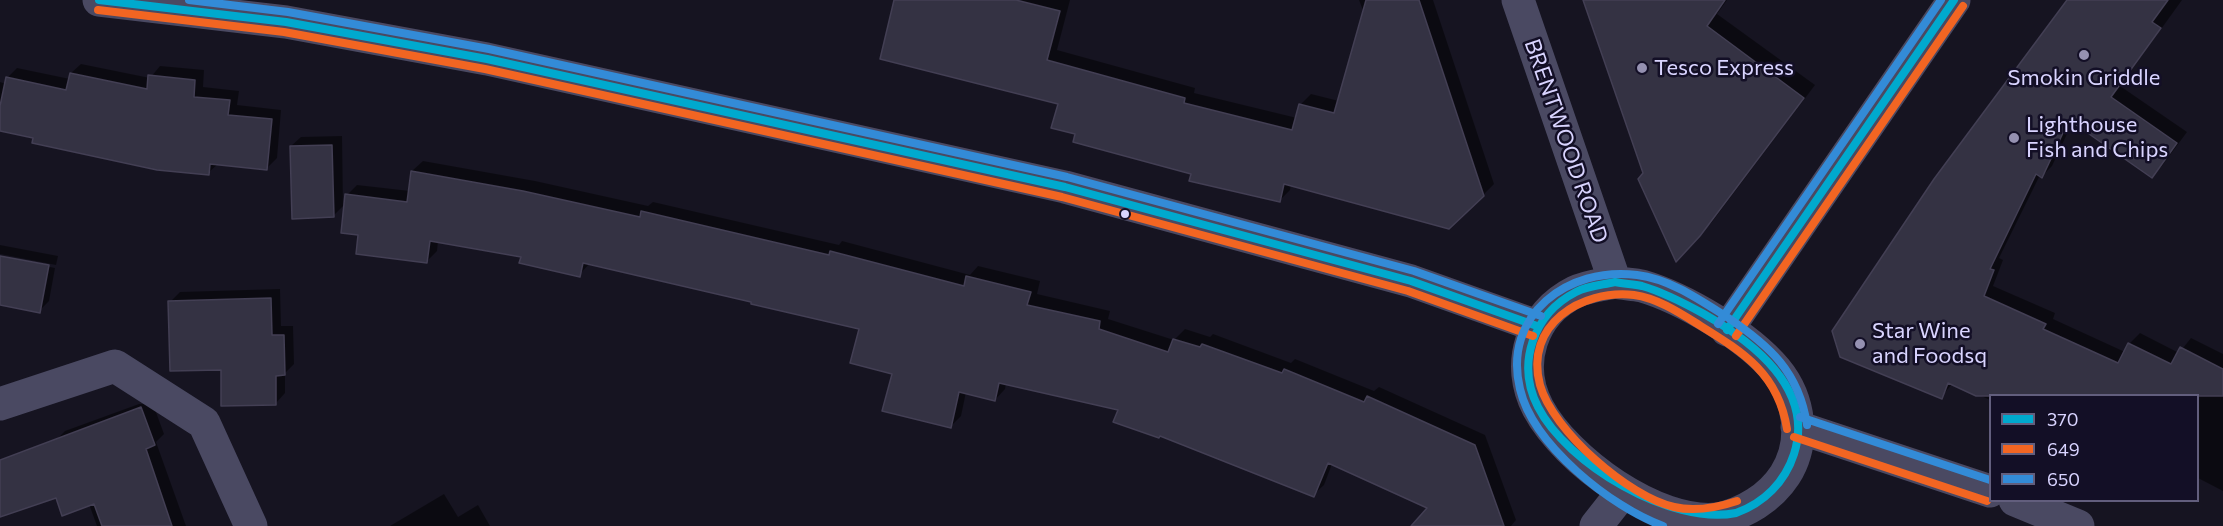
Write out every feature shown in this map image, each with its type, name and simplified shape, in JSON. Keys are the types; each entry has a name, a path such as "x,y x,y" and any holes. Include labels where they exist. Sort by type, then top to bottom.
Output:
{"street":[{"path":"99,0 286,22 487,59 1065,187 1411,281 1537,326"},
{"name":"BRENTWOOD ROAD","path":"1518,0 1615,282"},
{"path":"1727,330 1954,0"},
{"path":"1615,282 1639,285 1667,295 1694,309 1757,352 1776,369 1789,390 1796,409 1797,427 1796,449 1789,469 1778,486 1744,519 1684,519 1667,516 1622,493 1579,458 1538,408 1530,388 1528,369 1530,346 1537,326 1547,313 1576,292 1615,282"},
{"path":"0,404 116,366 204,423 251,526"},
{"path":"1797,427 1989,491"},
{"path":"1596,526 1622,493"},
{"path":"2018,502 2078,526"}],"building":[{"path":"894,0 1016,0 1060,11 1047,60 1185,98 1184,103 1292,130 1299,104 1334,113 1366,0 1419,0 1484,196 1449,229 1284,184 1280,202 1189,181 1191,174 1073,142 1075,134 1051,128 1058,104 880,59"},
{"path":"1583,0 1725,0 1707,26 1804,98 1700,236 1676,262 1638,179 1643,173"},
{"path":"2067,0 2168,0 2152,22 2161,28 2111,97 2177,143 2152,178 2069,120 2042,178 2036,174 1990,269 1994,270 1984,296 2046,324 2043,329 2118,363 2128,343 2171,364 2180,347 2223,369 2223,396 1989,394 1989,396 1976,396 1948,383 1942,399 1840,357 1832,331 1934,179"},
{"path":"70,73 147,89 148,75 195,80 194,97 230,100 228,115 272,119 267,170 210,164 209,175 157,170 32,143 33,138 0,131 0,106 6,77 66,90"},
{"path":"332,145 334,217 292,219 290,146"},
{"path":"411,171 523,191 640,217 641,211 829,255 830,251 964,286 966,276 1031,292 1027,305 1100,321 1099,329 1168,352 1173,339 1200,347 1202,344 1282,373 1284,369 1364,402 1367,396 1475,445 1504,526 1411,526 1427,508 1328,463 1314,497 1160,436 1159,438 1113,422 1118,410 999,383 995,401 959,392 951,428 882,411 892,374 850,363 859,329 751,304 751,302 583,263 580,277 519,263 521,257 430,241 427,263 356,254 358,235 341,233 345,194 407,202"},
{"path":"0,256 49,265 40,313 0,305"},
{"path":"271,298 272,335 284,335 285,375 276,376 276,405 221,406 221,370 170,371 168,301"},
{"path":"141,407 155,445 146,449 172,526 102,526 94,504 62,516 56,498 0,517 0,460"}],"transit line":[{"name":"370","path":"99,0 286,22 487,59 1065,187 1411,281 1537,326"},
{"name":"650","path":"189,0 288,12 489,49 1067,177 1414,271 1541,316"},
{"name":"650","path":"1718,324 1941,0"},
{"name":"370","path":"1727,330 1954,0"},
{"name":"649","path":"1736,336 1963,6"},
{"name":"649","path":"98,10 284,32 485,69 1062,197 1408,291 1533,336"},
{"name":"650","path":"1663,526 1621,504 1598,489 1577,471 1557,452 1528,410 1520,389 1517,362 1521,339 1531,318 1546,301 1565,288 1587,279 1611,274 1649,277 1673,286 1727,317 1769,350 1790,375 1803,406 1807,425"},
{"name":"370","path":"1615,282 1658,291 1723,325 1760,353 1788,389 1796,409 1798,430 1794,454 1779,482 1756,503 1736,513 1710,515 1682,510 1652,500 1596,469 1552,428 1538,407 1532,391 1529,358 1539,327 1561,301 1576,292 1615,282"},
{"name":"649","path":"1737,501 1706,508 1674,507 1656,501 1636,490 1595,460 1560,422 1540,385 1537,364 1540,345 1549,329 1561,315 1595,298 1634,295 1658,302 1728,343 1755,365 1775,392 1787,429"},
{"name":"650","path":"1800,417 1989,480"},
{"name":"649","path":"1794,437 1987,501"}],"place":[{"name":"Smokin Griddle","path":"2084,55"},
{"name":"Tesco Express","path":"1642,68"},
{"name":"Lighthouse Fish and Chips","path":"2014,138"},
{"name":"Star Wine and Foodsq","path":"1860,344"}]}
